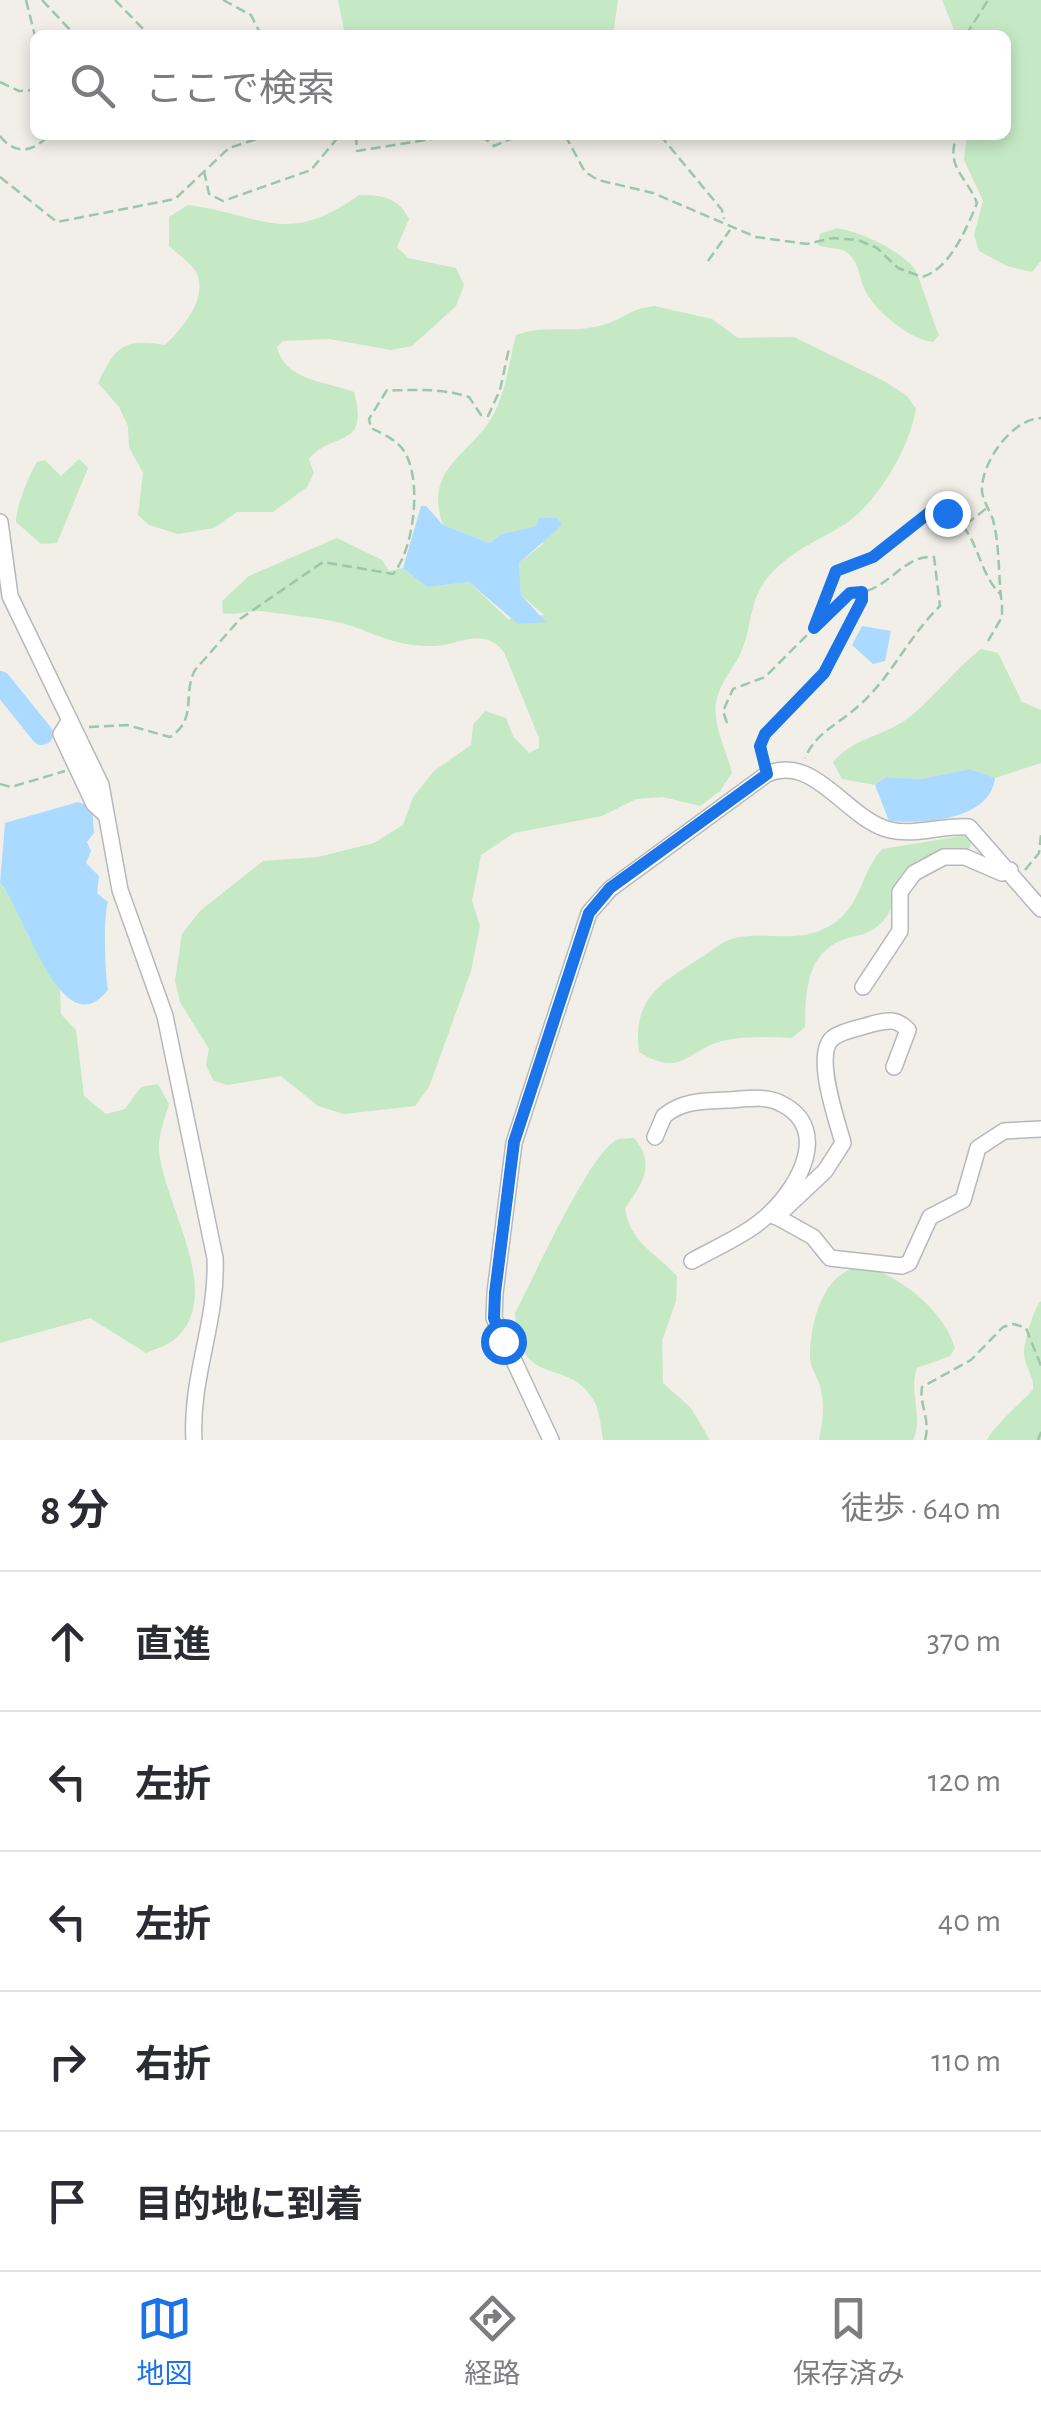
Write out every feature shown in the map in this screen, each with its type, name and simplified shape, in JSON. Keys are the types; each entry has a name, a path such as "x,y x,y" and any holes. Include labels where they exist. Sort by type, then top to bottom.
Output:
{"street":[{"path":"0,522 10,596 100,785 120,890 165,1016 215,1258 216,1281 195,1391 194,1440"},
{"path":"70,720 61,734 94,804 107,816"},
{"path":"551,1440 494,1318 514,1142 596,902 767,774 784,768 800,772 890,830 969,828 1041,909"},
{"path":"863,987 900,930 900,892 914,873 944,856 965,858 1013,874"},
{"path":"692,1261 773,1215 826,1170 843,1143 824,1066 824,1048 832,1038 887,1020 901,1022 908,1030 906,1044 894,1066"},
{"path":"655,1137 664,1116 693,1101 765,1099 784,1104 804,1125 808,1157 773,1215"},
{"path":"773,1215 813,1237 830,1258 902,1266 909,1263 930,1217 964,1200 978,1148 1004,1130 1041,1129"}],"path":[{"path":"26,0 34,30"},
{"path":"42,0 69,30"},
{"path":"114,0 144,30"},
{"path":"223,0 252,15 259,30"},
{"path":"969,30 988,0"},
{"path":"0,82 19,91 30,90"},
{"path":"0,136 21,150 37,148 45,140"},
{"path":"0,178 57,222 175,199 229,148 254,140"},
{"path":"204,170 209,194 224,200 312,170 336,140"},
{"path":"356,140 357,151 425,140"},
{"path":"569,140 585,172 598,180 653,192 725,221"},
{"path":"664,140 722,210 731,228 778,242 858,240 877,248 909,274 932,275 966,230 977,204 954,169 951,157 956,140"},
{"path":"708,262 731,228"},
{"path":"70,720 78,719 96,730 127,725 170,738 181,730 190,714 190,679 195,670 261,602 323,562 392,574 402,557 416,496 409,481 407,454 397,442 371,428 369,419 387,390 402,393 421,386 469,396 481,415 488,416 500,390 509,348"},
{"path":"988,641 1002,617 995,532 982,492 987,465 1015,428 1026,420 1041,418"},
{"path":"965,525 988,508"},
{"path":"814,628 836,571 873,557 930,512 947,513 965,525 986,577 1001,595"},
{"path":"727,723 723,711 733,689 780,666 839,600 877,590 915,559 934,557 940,606 915,630 888,677 813,740 800,772"},
{"path":"767,774 760,746 765,734 824,673 862,592"},
{"path":"0,784 25,784 77,768"},
{"path":"1013,874 1034,862 1041,835"},
{"path":"925,1440 922,1386 971,1360 1003,1327 1026,1328 1041,1366"},
{"path":"1038,1440 1041,1432"}],"green space":[{"path":"338,0 618,0 614,30 344,30"},
{"path":"942,0 1041,0 1041,261 1032,272 1007,266 979,251 974,235 983,201 964,160 966,140 1011,140 1011,30 954,30"},
{"path":"359,195 388,199 405,212 409,219 397,247 408,258 456,268 464,285 456,306 412,346 391,350 329,339 283,341 277,347 288,367 319,382 354,392 358,410 353,431 309,459 314,473 307,487 273,512 237,512 214,528 178,534 149,525 138,515 143,473 129,447 128,426 119,407 98,383 110,360 122,348 139,343 165,345 185,323 196,303 197,274 169,246 169,217 188,205 293,224 334,211"},
{"path":"837,228 878,242 914,268 939,335 933,342 904,330 877,307 848,253 818,245 820,234"},
{"path":"654,306 712,319 738,338 794,337 884,381 907,396 916,409 899,456 869,502 845,524 787,559 763,584 745,642 716,702 717,722 732,773 720,791 700,806 663,797 636,799 602,816 514,833 481,855 472,901 480,926 471,971 429,1087 415,1106 344,1114 318,1106 281,1076 227,1085 213,1080 206,1065 209,1049 180,1002 175,981 182,934 200,911 263,861 318,857 374,843 403,825 413,797 434,771 471,745 473,725 485,711 506,718 513,736 529,753 539,748 539,738 504,652 488,640 434,646 409,644 325,620 261,611 223,613 222,601 249,576 337,538 382,560 389,571 403,568 427,587 469,582 508,619 544,615 521,595 519,563 543,544 537,526 501,534 490,543 443,525 438,504 440,487 455,460 489,422 498,405 516,335 592,328"},
{"path":"79,459 88,468 57,543 41,544 16,522 30,475 37,462 45,460 61,476"},
{"path":"981,649 998,653 1022,702 1041,710 1041,763 995,778 970,769 920,779 886,777 875,785 842,779 833,762 841,754 907,719"},
{"path":"967,835 972,842 968,850 936,854 908,867 901,876 889,913 878,926 842,940 821,955 810,977 805,1027 792,1038 727,1040 667,1063 639,1052 638,1033 645,1005 662,984 687,966 735,938 797,936 821,930 850,908 882,849"},
{"path":"0,883 21,912 28,936 60,990 61,1014 76,1030 84,1096 106,1114 125,1109 141,1087 158,1084 169,1104 159,1150 188,1249 195,1299 189,1321 174,1340 146,1353 90,1318 0,1343"},
{"path":"634,1138 646,1165 642,1182 625,1208 628,1220 638,1239 677,1276 676,1301 662,1341 663,1383 691,1408 710,1440 603,1440 596,1405 583,1387 535,1364 519,1338 515,1313 578,1191 606,1149 618,1139"},
{"path":"864,1266 919,1296 941,1321 955,1348 950,1356 917,1368 913,1440 819,1440 823,1400 810,1357 813,1328 829,1287 850,1269"},
{"path":"1041,1301 1041,1440 987,1440 1033,1389 1024,1351"}],"water":[{"path":"421,506 426,506 443,525 490,543 501,534 536,526 539,518 557,518 562,525 519,563 521,595 546,622 518,624 469,582 427,587 403,568"},
{"path":"862,626 891,631 885,661 873,664 852,645"},
{"path":"970,769 995,778 990,792 968,811 936,820 889,821 875,785 886,777 920,779"},
{"path":"78,802 92,807 94,833 87,842 91,851 86,863 99,876 97,893 108,902 108,990 91,1004 75,1002 59,989 0,883 5,823"}],"waterway":[{"path":"0,682 42,734"}],"route":[{"path":"503,1341 494,1318 495,1293 514,1142 589,913 610,888 767,774 760,746 765,734 824,673 835,655 842,629 862,600 862,592 850,593 814,628 826,587 836,571 853,561 873,557 912,522 930,512 947,513"}]}
